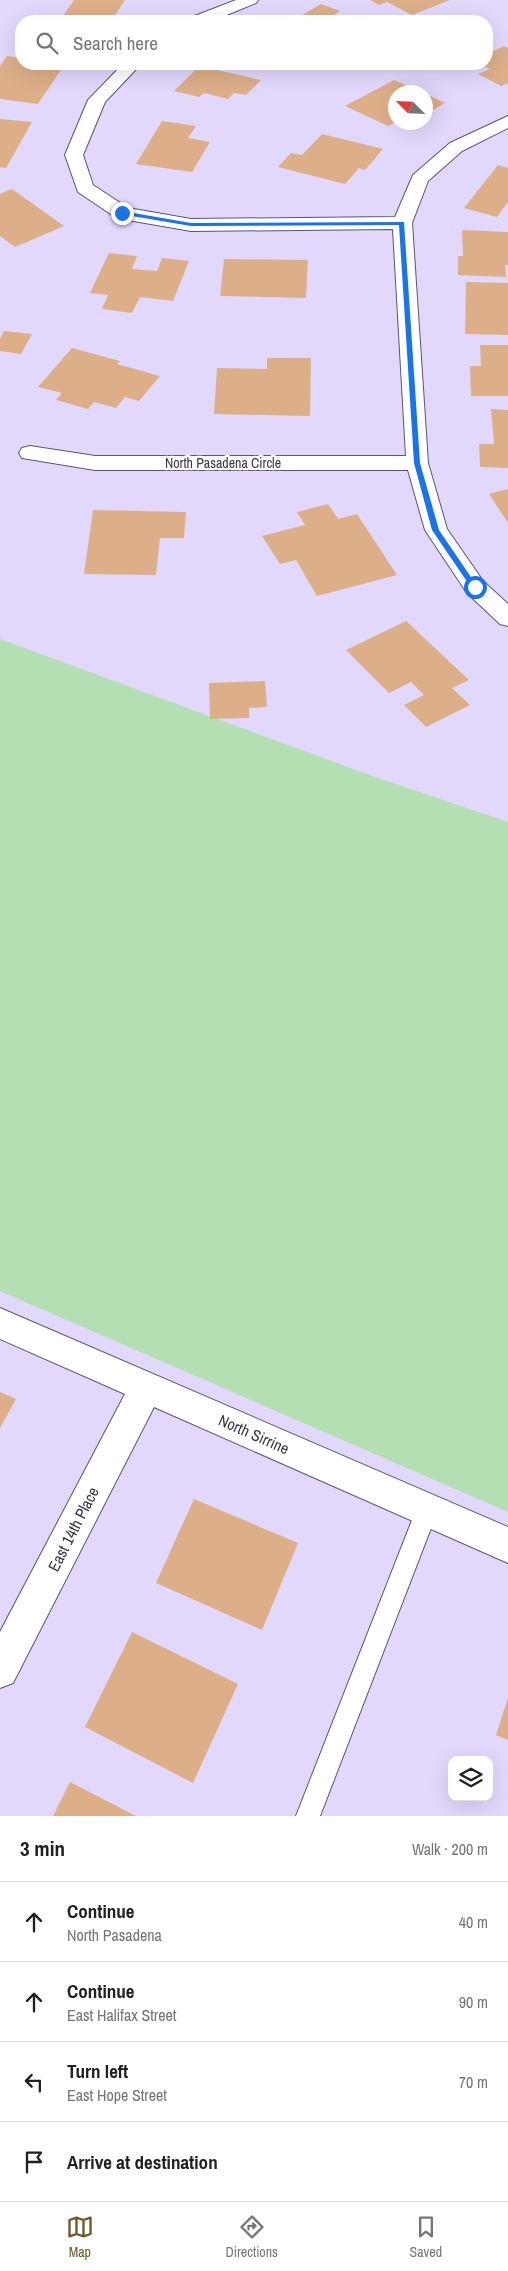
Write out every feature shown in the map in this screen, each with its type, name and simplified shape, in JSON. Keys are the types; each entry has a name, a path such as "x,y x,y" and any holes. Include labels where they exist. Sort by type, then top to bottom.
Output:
{"street":[{"path":"212,15 243,1"},
{"path":"126,70 97,100 74,155 85,188 122,213 191,224 402,223"},
{"path":"508,121 456,147 420,179 402,223 417,463 436,530 475,587 508,618"},
{"name":"North Pasadena Circle","path":"30,453 95,463 417,463"},
{"name":"North Sirrine","path":"0,1322 146,1388 508,1545"},
{"name":"East 14th Place","path":"0,1670 146,1388"}],"lane":[{"path":"308,1816 428,1510"}],"green space":[{"path":"0,639 378,778 508,822 508,1512 0,1291"}],"building":[{"path":"74,0 125,0 115,15 64,15"},
{"path":"370,0 450,0 412,15 387,2 379,5"},
{"path":"321,4 340,11 334,15 302,15"},
{"path":"504,46 508,48 508,83 501,86 478,74 493,70 493,51"},
{"path":"7,56 15,57 15,70 61,70 38,104 0,99 0,66"},
{"path":"195,70 217,70 261,80 246,95 234,93 228,99 204,93 199,97 174,91"},
{"path":"394,80 406,85 388,85 388,126 345,106"},
{"path":"433,97 445,103 433,110"},
{"path":"0,119 32,122 6,168 0,167"},
{"path":"162,121 196,126 188,138 210,142 192,172 136,164"},
{"path":"322,134 383,149 365,170 359,168 345,184 278,167 291,153 302,155"},
{"path":"498,165 508,168 508,202 497,217 464,208"},
{"path":"12,189 64,226 15,247 0,236 0,194"},
{"path":"462,230 508,232 508,265 505,265 506,277 458,275 458,256 463,256"},
{"path":"109,253 137,256 132,269 157,271 162,258 189,261 173,301 140,297 132,313 102,309 108,295 90,293"},
{"path":"224,259 308,260 306,298 220,296"},
{"path":"466,282 508,283 508,335 465,334"},
{"path":"4,331 32,334 21,354 0,351 0,339"},
{"path":"480,345 508,345 508,396 471,396 470,366 481,366"},
{"path":"72,348 120,361 117,364 160,376 139,401 125,397 116,408 94,402 88,409 56,400 62,393 38,387"},
{"path":"267,358 311,358 310,416 214,414 217,368 267,369"},
{"path":"491,409 508,410 508,468 480,467 479,444 494,444"},
{"path":"508,489 508,523 489,494"},
{"path":"328,504 338,519 357,514 397,575 317,596 296,560 280,564 262,536 305,525 297,512"},
{"path":"93,510 186,512 184,538 160,538 156,575 84,574"},
{"path":"406,621 469,680 452,688 470,705 426,727 404,705 424,695 411,682 389,693 346,650"},
{"path":"265,681 267,707 249,708 249,718 210,719 209,683"},
{"path":"0,1392 16,1399 0,1428"},
{"path":"194,1499 298,1543 262,1630 156,1583"},
{"path":"132,1632 238,1684 193,1783 85,1727"},
{"path":"508,1698 508,1740 496,1735"},
{"path":"70,1782 136,1816 53,1816"}],"route":[{"path":"122,213 191,224 402,223 417,463 436,530 475,587"}]}
